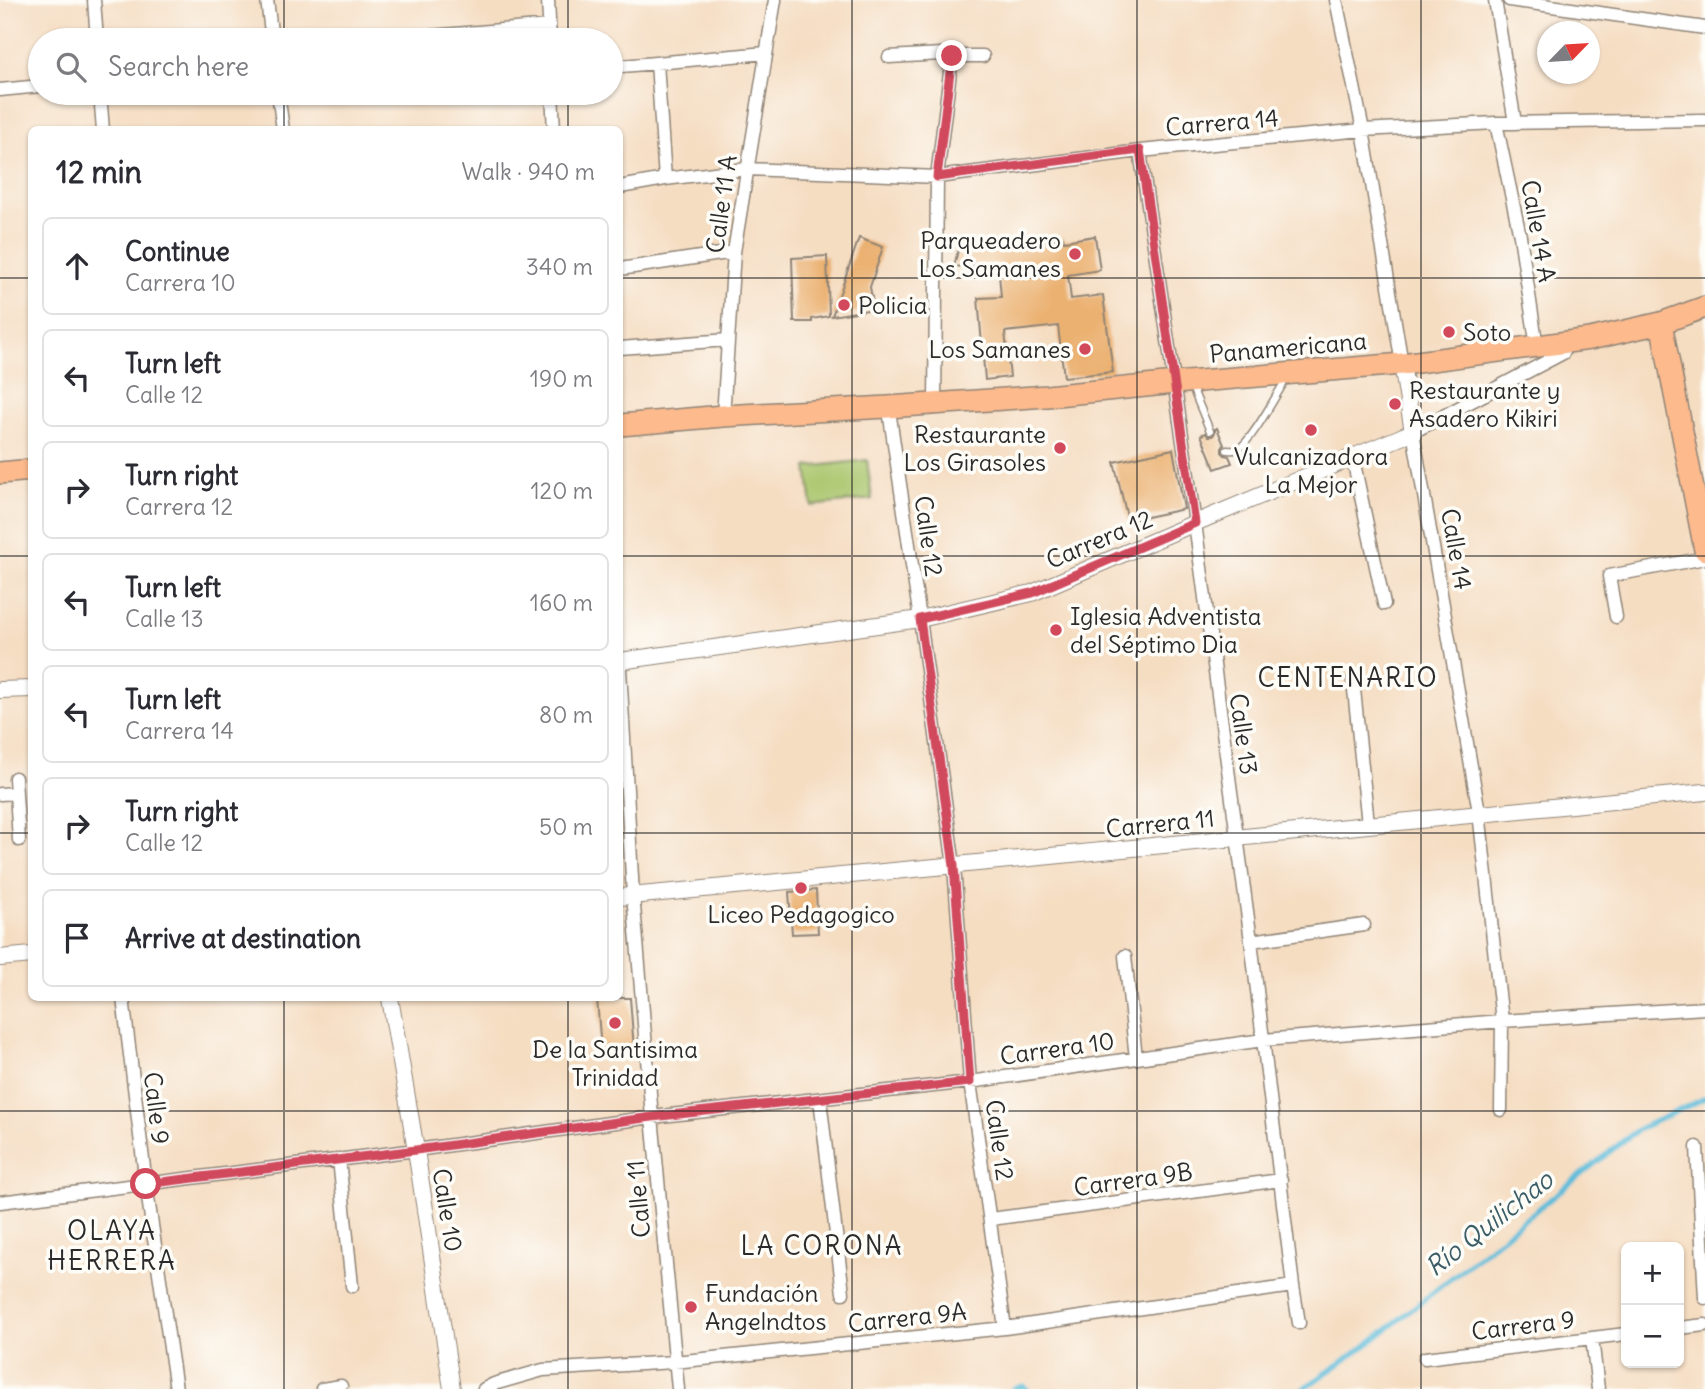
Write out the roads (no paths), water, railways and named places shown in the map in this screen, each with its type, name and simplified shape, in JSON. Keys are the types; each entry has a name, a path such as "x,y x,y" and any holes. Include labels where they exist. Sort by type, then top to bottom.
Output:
{"main road":[{"name":"Panamericana","path":"623,425 723,416 1284,383 1403,369 1590,339 1661,323 1705,307"},
{"name":"Panamericana","path":"623,435 1048,406 1182,389 1563,353 1662,333 1705,318"},
{"path":"1662,333 1702,522 1705,550"},
{"path":"0,473 28,470"},
{"path":"0,484 28,481"}],"street":[{"path":"94,0 96,28"},
{"path":"267,0 270,28"},
{"path":"525,28 549,26 548,0"},
{"name":"Calle 11 A","path":"723,416 734,252 775,0"},
{"name":"Calle 14","path":"1336,0 1363,130 1479,813 1502,1020 1501,1110"},
{"path":"1495,0 1515,123"},
{"path":"1509,0 1705,28"},
{"path":"623,66 766,53"},
{"path":"889,57 942,54 984,56"},
{"path":"935,403 937,177 952,56"},
{"path":"657,62 665,179"},
{"path":"0,90 28,87"},
{"path":"101,105 103,126"},
{"path":"280,105 282,126"},
{"path":"553,105 554,126"},
{"name":"Carrera 14","path":"623,186 747,169 937,177 1140,150 1363,130 1496,123 1705,120"},
{"name":"Calle 14 A","path":"1496,123 1520,236 1536,347"},
{"name":"Calle 13","path":"1140,150 1182,389 1195,523 1299,1323"},
{"path":"623,270 734,252"},
{"path":"623,348 728,340"},
{"name":"Carrera 12","path":"623,661 920,619 1032,593 1413,432 1563,353"},
{"name":"Calle 12","path":"890,416 954,866 970,1082 1005,1328"},
{"path":"1353,458 1384,604"},
{"path":"1616,617 1609,576 1705,558"},
{"path":"1353,680 1368,824"},
{"path":"0,690 28,689"},
{"path":"15,778 19,841"},
{"name":"Calle 11","path":"623,782 626,896 652,1117 678,1389"},
{"name":"Carrera 11","path":"626,896 1705,792"},
{"path":"0,794 16,793"},
{"path":"1251,941 1364,925"},
{"path":"0,958 28,955"},
{"path":"1125,956 1136,1058"},
{"name":"Calle 9","path":"123,1001 146,1184 176,1389"},
{"name":"Calle 10","path":"391,1001 452,1389"},
{"name":"Carrera 10","path":"0,1202 416,1150 652,1117 970,1082 1263,1040 1502,1020 1705,1008"},
{"path":"820,1099 843,1293"},
{"path":"1697,1147 1705,1298"},
{"path":"339,1160 352,1286"},
{"name":"Carrera 9B","path":"991,1219 1281,1180"},
{"name":"Carrera 9A","path":"484,1389 543,1370 674,1362 1005,1328 1293,1286"},
{"path":"1684,1327 1705,1325"},
{"name":"Carrera 9","path":"1425,1358 1621,1335"},
{"path":"1592,1338 1598,1389"},
{"path":"322,1389 341,1386"}],"lane":[{"path":"1227,450 1235,450 1250,436 1284,383"},
{"path":"1182,389 1210,431"}],"waterway":[{"name":"Río Quilichao","path":"1303,1389 1367,1345 1637,1130 1705,1098"},
{"name":"Río Quilichao","path":"1013,1389 1023,1386 1027,1389"}],"place":[{"name":"Parqueadero Los Samanes","path":"1075,254"},
{"name":"Policia","path":"844,305"},
{"name":"Soto","path":"1449,332"},
{"name":"Los Samanes","path":"1085,349"},
{"name":"Restaurante y Asadero Kikiri","path":"1395,404"},
{"name":"Vulcanizadora La Mejor","path":"1311,430"},
{"name":"Restaurante Los Girasoles","path":"1060,448"},
{"name":"Iglesia Adventista del Séptimo Dia","path":"1056,630"},
{"name":"Liceo Pedagogico","path":"801,888"},
{"name":"De la Santisima Trinidad","path":"615,1023"},
{"name":"Fundación Angelndtos","path":"691,1307"}],"district":[{"name":"CENTENARIO","path":"1348,677"},
{"name":"OLAYA HERRERA","path":"112,1245"},
{"name":"LA CORONA","path":"822,1245"}]}
